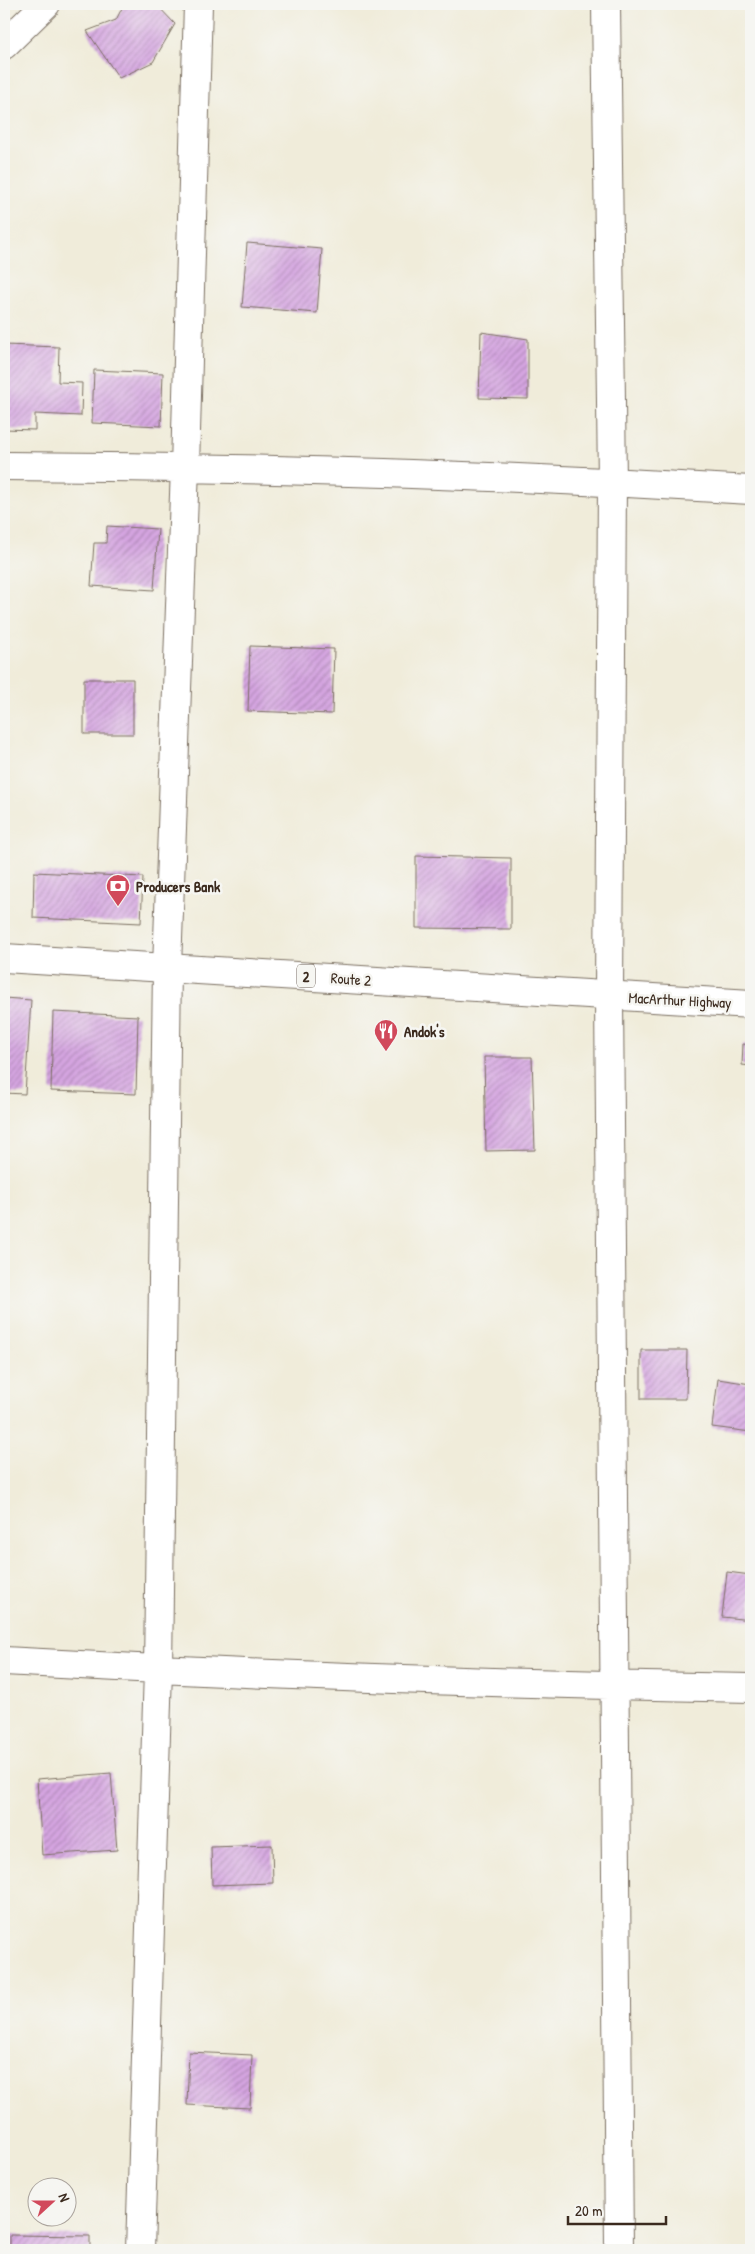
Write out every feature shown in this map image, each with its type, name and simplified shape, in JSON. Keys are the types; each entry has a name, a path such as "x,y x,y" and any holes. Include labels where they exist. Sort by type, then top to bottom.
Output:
{"main road":[{"path":"4,45 46,4"},
{"path":"140,2250 158,1670 167,967 185,466 198,4"},
{"path":"606,4 612,481 609,996 619,2250"},
{"path":"4,466 185,466 612,481 751,490"},
{"name":"Route 2","path":"4,958 609,996"},
{"name":"MacArthur Highway","path":"609,996 751,1004"},
{"path":"4,1661 158,1670 614,1686 751,1688"}],"building":[{"path":"124,4 156,4 175,24 153,62 119,78 87,31 116,20"},
{"path":"247,243 322,249 317,313 242,307"},
{"path":"481,332 528,339 528,399 479,398"},
{"path":"4,345 59,347 58,382 82,383 81,416 35,414 35,430 4,429"},
{"path":"94,370 163,373 161,426 92,423"},
{"path":"107,526 158,529 154,590 91,586 94,543 106,543"},
{"path":"250,646 334,649 332,714 248,711"},
{"path":"84,679 133,679 133,734 84,734"},
{"path":"416,856 511,858 511,929 416,928"},
{"path":"34,872 143,877 141,923 33,918"},
{"path":"4,998 31,1000 25,1094 4,1093"},
{"path":"53,1012 138,1016 136,1094 51,1091"},
{"path":"743,1044 751,1045 751,1066 742,1065"},
{"path":"484,1057 532,1057 535,1150 486,1151"},
{"path":"641,1350 687,1350 686,1399 641,1399"},
{"path":"718,1379 751,1384 751,1432 712,1427"},
{"path":"727,1572 751,1575 751,1620 722,1617"},
{"path":"111,1773 117,1850 42,1855 37,1779"},
{"path":"272,1845 273,1883 212,1885 211,1847"},
{"path":"189,2052 252,2055 250,2108 187,2105"},
{"path":"10,2235 90,2236 90,2250 10,2250"}],"place":[{"name":"Producers Bank","path":"118,907"},
{"name":"Andok's","path":"386,1052"}]}
